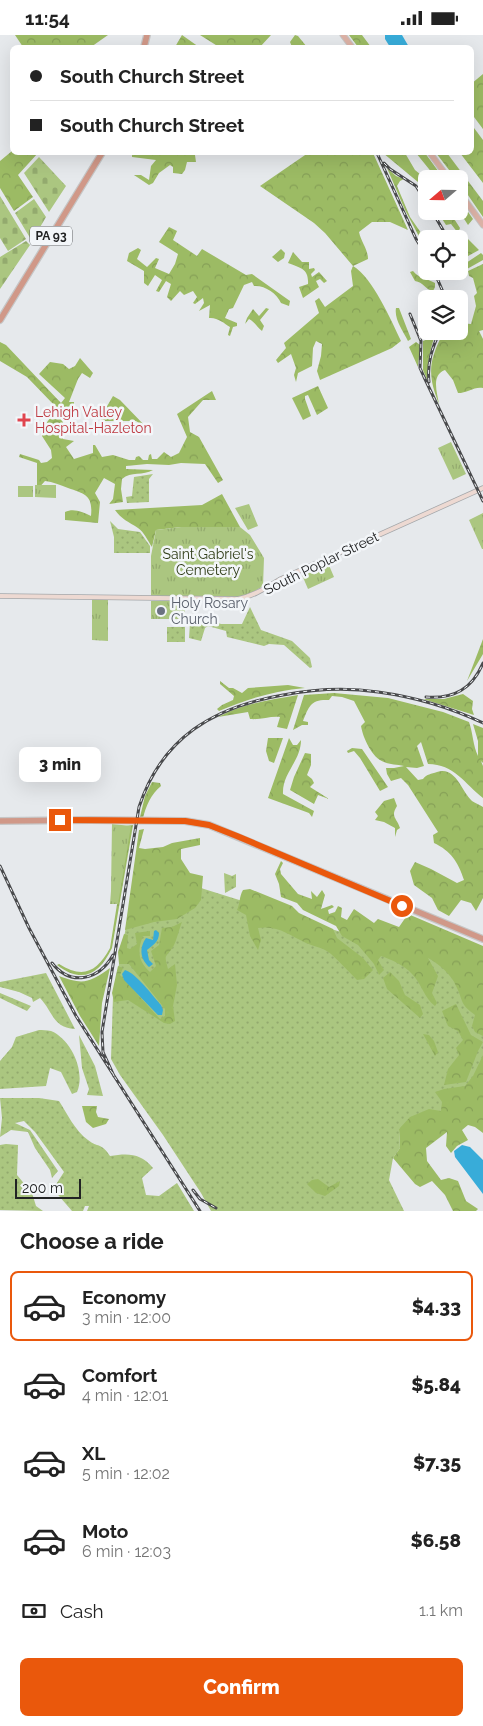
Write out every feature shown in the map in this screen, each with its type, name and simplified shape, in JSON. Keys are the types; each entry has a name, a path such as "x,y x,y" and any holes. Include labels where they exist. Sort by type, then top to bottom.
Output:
{"highway":[{"name":"PA 93","path":"0,320 101,155"},
{"path":"0,821 185,821 209,825 483,939"}],"main road":[{"path":"431,155 442,170"},
{"path":"468,204 483,225"},
{"name":"South Poplar Street","path":"0,596 238,599 247,597 258,593 281,579 483,488"}],"green space":[{"path":"15,35 108,35 94,45 22,45"},
{"path":"182,35 196,45 176,45"},
{"path":"200,35 271,35 262,45 216,45"},
{"path":"295,35 305,45 291,45 290,42"},
{"path":"349,35 362,35 370,45 356,45"},
{"path":"483,74 483,129 474,117 474,82"},
{"path":"474,128 483,140 483,183 462,155 474,155"},
{"path":"10,153 10,155 36,155 18,175 33,197 14,211 0,188 0,161"},
{"path":"132,155 195,155 196,162 187,162 182,174 173,173 173,167 170,165 159,173 153,183 149,185 134,175 141,175 149,180 151,166 156,160 132,157"},
{"path":"305,155 374,155 408,230 390,222 372,222 359,232 368,259 353,266 314,223 260,186"},
{"path":"385,155 406,155 418,172 418,182"},
{"path":"418,155 426,155 437,170 430,170"},
{"path":"438,155 448,155 460,170 449,170"},
{"path":"39,157 66,186 49,212 24,173"},
{"path":"387,168 396,176 404,179 397,186 410,217 419,230 418,235"},
{"path":"468,181 483,201 483,217 468,195"},
{"path":"0,196 26,239 8,251 0,238"},
{"path":"34,199 46,217 32,241 15,213"},
{"path":"468,212 473,219 468,225 465,220 468,220"},
{"path":"443,220 455,220 460,228 456,230 451,224 446,225"},
{"path":"169,227 177,231 173,240 197,256 202,249 246,275 252,274 290,301 289,306 281,303 266,288 254,286 252,282 244,285 233,308 229,309 225,318 237,323 237,326 233,327 230,336 228,335 230,327 218,319 209,318 210,305 199,311 204,303 203,298 195,304 193,303 197,297 193,291 184,295 180,291 171,301 167,297 171,284 166,281 159,292 156,291 162,280 155,275 148,286 144,283 144,271 127,261 129,253 138,248 141,250 137,259 147,267 156,258 159,259 155,268 169,274 178,254 159,242"},
{"path":"468,239 479,250 468,256"},
{"path":"26,241 30,245 0,289 0,257"},
{"path":"281,249 285,253 284,258 278,262 272,257"},
{"path":"293,252 302,262 309,262 309,269 314,268 315,270 311,274 312,277 319,272 327,281 324,283 320,279 316,281 319,287 303,298 299,287 308,284 308,279 303,269 288,263"},
{"path":"481,253 483,255 483,260 468,268 468,262"},
{"path":"483,264 483,330 479,331 483,339 483,388 458,393 453,380 445,370 441,372 436,380 439,404 434,391 431,373 432,360 439,340 468,340 468,324 471,324 476,306 474,296 477,293 473,278 469,276 468,271"},
{"path":"353,266 368,280 374,289 401,341 392,348 320,380 317,371 322,344 316,341 313,348 312,366 298,373 296,382 294,375 296,368 291,354 278,363 276,360 286,348 284,343 319,313 315,301 319,298 325,307 353,286 351,271"},
{"path":"413,271 418,276 418,280 428,280 435,283 434,290 428,289 415,281 410,272"},
{"path":"266,308 269,309 260,320 264,326 262,331 249,319 245,324 253,309 259,316"},
{"path":"396,308 399,308 411,339 408,341 398,321"},
{"path":"434,340 428,365 428,382 423,370 423,341"},
{"path":"0,342 6,345 61,403 65,398 39,374 50,362 63,364 69,369 75,366 80,358 93,373 90,378 82,373 69,402 74,402 74,405 67,413 62,411 60,417 63,422 63,439 74,441 66,447 74,459 93,453 93,445 95,445 102,457 113,455 135,460 139,456 143,460 148,460 151,454 152,459 157,459 164,452 171,457 179,453 187,437 177,414 212,391 216,400 203,400 188,417 190,432 199,437 223,480 218,483 205,464 181,463 126,466 126,469 153,470 129,475 122,479 123,502 109,504 113,499 115,484 104,478 95,493 100,502 98,523 65,520 65,512 72,510 91,516 91,504 87,496 48,481 45,481 37,490 37,463 19,457 20,454 39,460 41,463 47,462 52,458 51,450 42,436 42,429 56,410 55,406 27,377 0,361"},
{"path":"416,342 420,345 418,367 409,347"},
{"path":"318,386 328,408 317,415 308,395 305,396 311,416 303,420 292,398"},
{"path":"113,396 120,400 148,429 139,426 139,423 136,421 101,421 102,415"},
{"path":"451,442 466,474 453,480 438,448"},
{"path":"153,474 149,479 149,502 127,503 126,497 132,496 134,477"},
{"path":"35,485 56,485 56,498 35,497"},
{"path":"18,486 33,486 33,497 18,497"},
{"path":"222,494 240,527 181,527 156,530 152,547 140,530 115,510 202,505"},
{"path":"249,504 258,526 248,530 235,508"},
{"path":"483,513 483,549 482,549 469,520"},
{"path":"110,521 118,529 140,532 150,546 150,553 114,553 114,537"},
{"name":"Saint Gabriel's Cemetery","path":"181,527 240,527 250,535 264,558 263,586 250,594 237,597 151,596 151,556 156,530"},
{"path":"328,563 334,577 308,589 302,575"},
{"path":"92,599 108,599 108,641 92,640"},
{"path":"151,601 185,601 185,619 151,619"},
{"path":"250,607 261,630 292,641 310,658 312,667 310,668 284,645 269,644 264,646 227,637 226,631 208,626 205,628 201,641 189,638 190,623 208,623 210,620 221,624 242,624"},
{"path":"167,627 185,627 185,642 167,642"},
{"path":"483,639 483,654 467,681"},
{"path":"220,681 229,688 242,693 248,688 288,685 305,688 261,696 219,711 217,709 233,700 234,696 220,684"},
{"path":"334,693 388,698 443,712 469,722 478,756 478,741 473,724 483,728 483,763 481,761 483,766 483,798 452,771 445,767 428,764 421,742 417,746 424,766 417,768 406,767 418,780 437,772 444,771 449,773 454,776 472,801 483,807 483,898 476,911 471,903 461,900 449,916 438,910 432,898 414,885 410,871 415,862 457,883 464,880 453,858 434,843 433,835 438,832 408,785 401,778 391,781 387,774 386,768 404,766 389,764 380,760 369,747 361,726 365,722 354,701 332,696 329,700 314,702 309,707 303,721 308,722 308,725 302,725 293,730 304,695"},
{"path":"463,694 473,701 472,709 474,715 423,699 444,699"},
{"path":"298,695 287,729 277,727 280,717 250,719 248,712 218,717 247,705"},
{"path":"268,738 283,738 274,763 269,761 266,751"},
{"path":"289,738 293,745 297,745 301,740 298,754 285,780 283,794 314,811 312,817 309,813 268,798"},
{"path":"352,748 362,749 388,787 380,791 360,758 354,751 348,753 347,751"},
{"path":"305,753 311,754 311,765 307,775 314,783 310,787 329,799 318,795 314,804 290,790"},
{"path":"152,782 160,783 161,786 149,801 143,818 140,817 145,796"},
{"path":"394,798 397,806 394,815 400,828 397,830 395,837 395,828 375,820 378,816 375,812 384,801"},
{"path":"112,824 131,826 118,904 110,904"},
{"path":"133,825 112,948 101,965 89,974 74,974 66,971 57,965 59,964 75,971 89,971 100,963 110,948 126,848 126,826"},
{"path":"144,829 139,848 163,847 172,843 200,838 200,845 181,849 181,859 190,873 203,876 201,900 195,908 177,919 154,922 125,930 139,830"},
{"path":"281,861 283,863 280,869 281,874 298,894 312,899 311,891 317,897 322,890 325,895 321,909 332,905 334,907 328,910 329,914 335,912 338,906 342,908 341,917 347,920 354,909 374,923 378,919 399,927 408,914 483,946 483,1036 475,1032 472,1026 475,1015 464,1005 454,982 436,963 428,958 438,976 432,993 437,1003 435,1006 428,999 415,978 405,968 381,956 378,960 384,970 379,975 374,964 358,945 342,936 336,926 303,910 297,903 281,897 275,874"},
{"path":"137,868 408,953 436,955 460,985 483,1027 483,1075 451,1109 399,1129 400,1148 393,1158 389,1180 404,1211 211,1211 163,1135 120,1075 111,1059 113,996"},
{"path":"224,873 232,876 236,874 236,887 225,893"},
{"path":"250,889 292,906 299,913 333,929 337,938 363,958 373,970 364,979 357,980 338,960 322,948 272,928 258,928 261,940 258,950 250,936 246,915 237,910 243,890"},
{"path":"182,922 173,947 166,958 168,969 175,964 177,985 173,1006 175,1021 170,1024 164,1023 128,1000 114,1002 112,993 118,966 123,968 120,975 160,1019 165,1016 165,1009 129,964 119,964 118,952 124,934 128,935 127,948 130,949 137,944 135,933 150,931 150,936 143,936 139,951 143,964 150,972 156,966 151,951 159,945 162,928 172,927"},
{"path":"110,968 102,1003 99,1046 80,1016 59,976 74,981 86,981 97,977"},
{"path":"390,972 399,981 405,995 420,1005 423,1014 420,1018 387,989 383,978"},
{"path":"46,973 75,1029 67,1028 58,1022 40,998 33,1002 32,998 19,992 0,987 0,982"},
{"path":"0,993 31,1006 27,1011 0,998"},
{"path":"456,1004 471,1035 483,1042 466,1082 444,1085 448,1069 459,1055 456,1048 463,1040 458,1031 448,1026 442,1011"},
{"path":"39,1030 51,1031 58,1035 65,1041 75,1057 80,1075 77,1092 72,1094 61,1072 50,1068 46,1086 0,1089 0,1061 12,1047 16,1037"},
{"path":"423,1034 429,1035 434,1041 438,1052 435,1056"},
{"path":"79,1035 95,1066 103,1096 87,1095 89,1089 82,1068"},
{"path":"483,1055 483,1133 475,1127 468,1125 462,1130 468,1140 457,1146 451,1153 446,1146 447,1132 426,1148 427,1161 441,1180 449,1178 458,1181 466,1201 478,1209 476,1211 453,1211 445,1195 432,1181 420,1187 415,1184 393,1158 400,1148 399,1129 410,1117 429,1109 441,1111 442,1102 435,1092 465,1086 473,1076"},
{"path":"0,1098 39,1098 59,1101 79,1132 91,1142 102,1147 110,1156 134,1155 144,1159 153,1168 142,1178 146,1195 159,1196 177,1183 194,1211 87,1211 89,1206 85,1206 83,1211 72,1211 53,1189 64,1172 35,1132 24,1121 15,1123 30,1130 58,1171 52,1178 50,1170 35,1148 28,1132 11,1130 0,1137 2,1118"},
{"path":"82,1106 97,1106 96,1112 98,1117 109,1119 106,1124 93,1128 86,1122"},
{"path":"0,1145 18,1145 17,1175 32,1193 36,1206 43,1211 0,1210"},
{"path":"318,1179 329,1187 340,1181 339,1186 325,1196 316,1193 307,1184 312,1180"}],"water":[{"path":"385,35 402,35 408,45 389,45"},
{"path":"156,930 159,933 158,939 147,950 149,960 153,964 149,967 142,957 142,949 146,938 153,940 154,931"},
{"path":"125,970 139,980 161,1005 162,1015 158,1015 124,980 122,974"},
{"path":"462,1145 470,1147 483,1160 483,1194 455,1157 454,1151"}],"railway":[{"path":"378,155 418,242"},
{"path":"384,163 418,189"},
{"path":"437,220 443,230"},
{"path":"438,280 442,290"},
{"path":"410,314 421,341 420,368 483,501"},
{"path":"429,382 431,356 436,340"},
{"path":"426,697 445,696 461,691 473,680 483,663"},
{"path":"114,1076 103,1052 102,1032 139,807 149,783 176,744 194,729 213,717 235,708 258,700 318,690 342,689 378,692 405,697 445,707 483,723"},
{"path":"0,866 29,928 76,1016 200,1211"},
{"path":"52,963 60,971 68,975 76,978 84,977 93,975 100,970 113,955"},
{"path":"193,1190 200,1199 216,1208"}],"place":[{"name":"Lehigh Valley Hospital-Hazleton","path":"24,420"},
{"name":"Holy Rosary Church","path":"161,611"}],"route":[{"path":"60,820 185,821 209,825 402,906"}]}
